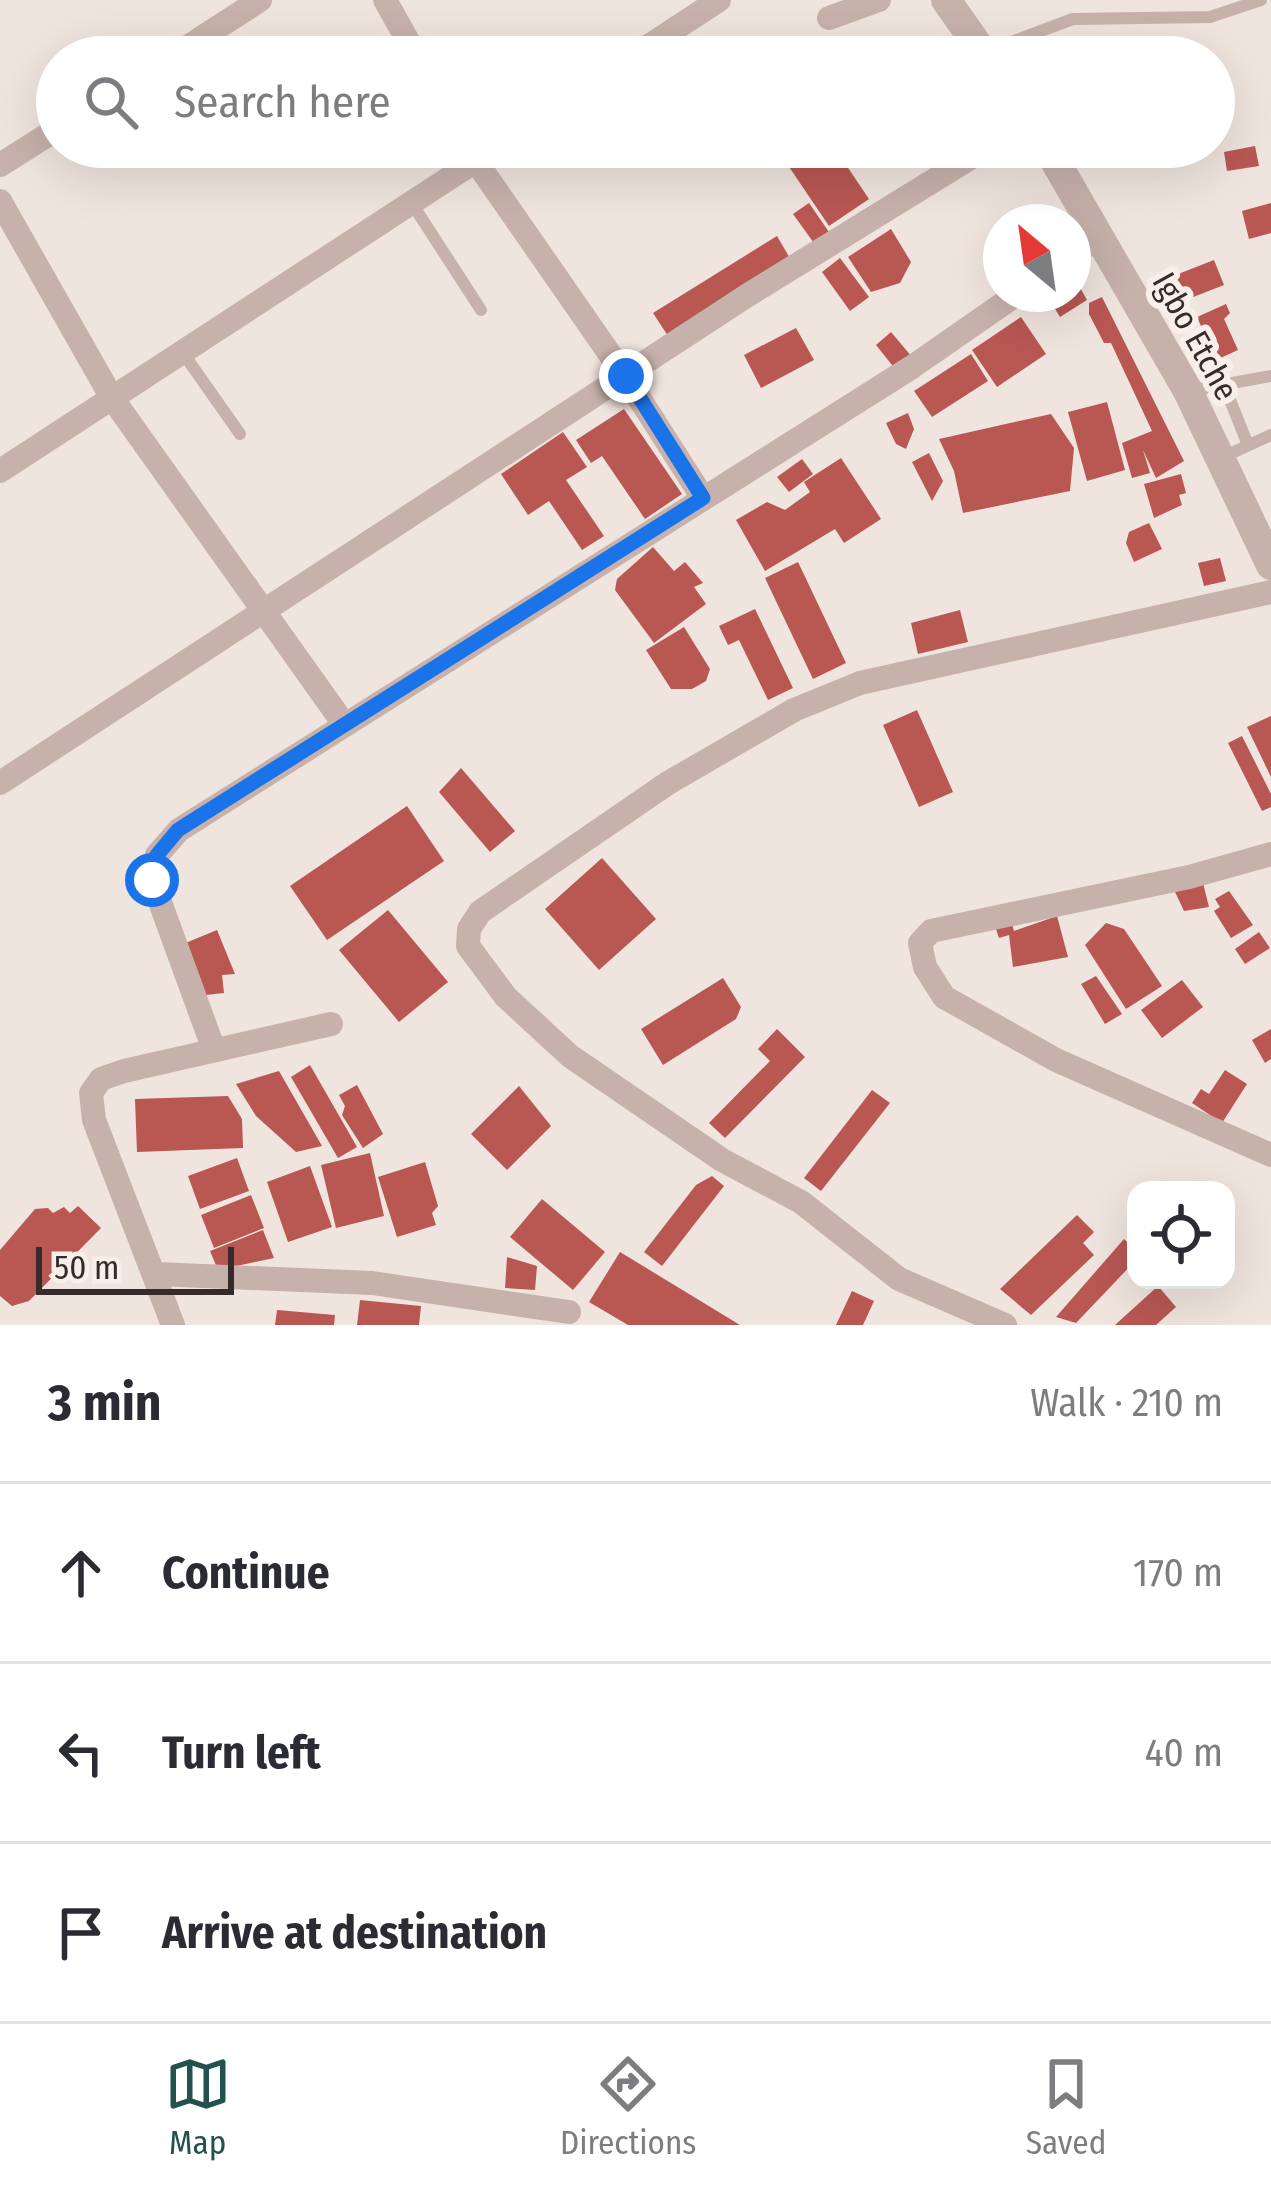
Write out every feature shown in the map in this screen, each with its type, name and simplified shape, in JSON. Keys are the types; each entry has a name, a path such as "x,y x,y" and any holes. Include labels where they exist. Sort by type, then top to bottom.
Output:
{"street":[{"path":"204,36 260,0"},
{"path":"385,0 405,36"},
{"path":"664,36 719,0"},
{"path":"829,18 879,0"},
{"path":"946,0 971,36"},
{"path":"0,165 36,142"},
{"path":"0,471 411,202 453,168"},
{"path":"480,168 626,376 703,498"},
{"path":"0,783 955,168"},
{"name":"Igbo Etche","path":"1060,168 1188,391 1234,452 1271,565"},
{"path":"0,201 112,398 344,724"},
{"path":"1091,242 1100,236"},
{"path":"214,1051 158,905 153,866 178,830 989,312"},
{"path":"1005,1325 899,1280 800,1202 722,1160 570,1056 506,998 468,946 469,929 480,912 668,783 794,710 860,683 1271,592"},
{"path":"1271,854 1189,878 959,923 931,931 920,943 925,967 944,997 1056,1060 1271,1155"},
{"path":"173,1325 94,1120 91,1093 101,1079 331,1024"},
{"path":"157,1274 372,1283 569,1312"}],"lane":[{"path":"1031,36 1073,19 1210,16 1261,0"},
{"path":"411,202 481,310"},
{"path":"182,352 239,434"},
{"path":"1188,391 1271,376"},
{"path":"1224,385 1234,452 1271,435"}],"building":[{"path":"1255,146 1259,166 1227,171 1235,168 1235,150"},
{"path":"790,168 848,168 869,199 829,226"},
{"path":"809,203 831,235 816,246 793,214"},
{"path":"1271,203 1271,233 1249,239 1242,211"},
{"path":"891,229 911,262 900,283 871,292 848,257"},
{"path":"777,236 791,260 668,336 653,313"},
{"path":"840,258 869,297 850,311 822,272"},
{"path":"1214,260 1224,285 1178,303 1168,278"},
{"path":"1102,297 1184,461 1156,478 1143,450 1150,473 1132,478 1122,443 1152,431 1111,343 1104,343 1089,314 1091,302"},
{"path":"1226,304 1230,313 1224,319 1238,350 1216,360 1197,317"},
{"path":"1021,317 1046,354 997,387 972,350"},
{"path":"796,328 814,360 761,388 744,355"},
{"path":"891,332 912,357 896,370 876,345"},
{"path":"971,354 988,381 932,417 914,391"},
{"path":"1107,402 1125,470 1087,481 1068,412"},
{"path":"624,409 682,494 645,519 602,456 591,463 576,440"},
{"path":"908,413 914,429 906,449 896,444 886,423"},
{"path":"1051,414 1074,448 1070,491 963,513 954,471 939,439"},
{"path":"563,432 587,467 566,480 604,536 582,550 549,501 528,515 501,474"},
{"path":"929,453 943,481 932,501 912,462"},
{"path":"841,458 881,519 844,543 835,529 765,571 736,520 767,502 785,510 810,492 804,482"},
{"path":"802,459 813,474 789,492 777,477"},
{"path":"1181,474 1186,493 1179,495 1182,505 1154,518 1144,484"},
{"path":"1149,523 1162,549 1134,562 1126,543 1129,532"},
{"path":"653,547 674,571 685,562 703,583 694,587 706,604 654,643 615,590 617,579"},
{"path":"1220,558 1226,581 1204,586 1198,563"},
{"path":"798,562 846,663 813,679 765,578"},
{"path":"755,609 793,688 768,700 739,640 728,645 719,626"},
{"path":"960,610 968,642 918,654 911,623"},
{"path":"684,627 710,669 706,681 692,689 671,689 646,650"},
{"path":"917,710 953,792 919,807 883,725"},
{"path":"1271,716 1271,777 1247,727"},
{"path":"1242,736 1271,794 1271,807 1262,811 1228,743"},
{"path":"461,768 515,831 490,852 439,792"},
{"path":"407,806 444,861 327,940 290,886"},
{"path":"602,858 656,919 599,970 545,909"},
{"path":"1202,879 1209,907 1184,911 1175,892"},
{"path":"1229,891 1253,925 1231,938 1214,911 1220,907 1215,899"},
{"path":"388,910 448,982 399,1022 339,950"},
{"path":"1057,916 1068,957 1013,967 1009,935 999,938 996,929 1012,924 1014,931"},
{"path":"1106,923 1124,929 1162,986 1126,1009 1085,945"},
{"path":"217,930 235,974 222,975 224,993 206,995 183,944"},
{"path":"1259,932 1270,948 1245,964 1235,949"},
{"path":"1096,976 1122,1014 1105,1024 1081,984"},
{"path":"723,978 741,1007 736,1019 663,1065 641,1029"},
{"path":"1182,980 1203,1007 1162,1038 1141,1010"},
{"path":"777,1029 805,1057 725,1138 709,1123 770,1061 758,1049"},
{"path":"1271,1029 1271,1059 1265,1063 1252,1040"},
{"path":"310,1065 357,1147 338,1158 291,1077"},
{"path":"1225,1070 1247,1084 1222,1123 1192,1103 1201,1089 1209,1094"},
{"path":"279,1071 322,1146 296,1152 256,1116 236,1084"},
{"path":"357,1085 383,1134 363,1148 342,1115 345,1106 339,1095"},
{"path":"519,1086 551,1126 507,1170 471,1134"},
{"path":"872,1090 890,1103 821,1191 804,1178"},
{"path":"228,1096 242,1119 243,1148 137,1152 135,1099"},
{"path":"370,1153 384,1216 336,1228 321,1165"},
{"path":"237,1158 249,1191 200,1209 188,1176"},
{"path":"425,1162 438,1206 432,1213 436,1225 397,1237 378,1177"},
{"path":"310,1166 332,1227 288,1242 267,1182"},
{"path":"712,1176 724,1186 662,1266 644,1252 696,1185"},
{"path":"251,1195 264,1228 214,1248 201,1215"},
{"path":"542,1199 605,1252 573,1290 510,1237"},
{"path":"78,1206 101,1228 29,1301 12,1306 0,1296 0,1250 35,1209 48,1208 53,1213 64,1207 70,1213"},
{"path":"1077,1215 1094,1232 1083,1243 1094,1255 1031,1315 1000,1289"},
{"path":"263,1230 274,1258 218,1270 210,1251"},
{"path":"1124,1239 1127,1269 1076,1323 1056,1317"},
{"path":"620,1252 740,1325 628,1325 589,1302"},
{"path":"507,1257 537,1266 535,1290 505,1288"},
{"path":"1155,1289 1161,1289 1176,1307 1156,1325 1115,1325"},
{"path":"852,1291 874,1301 863,1325 836,1325"},
{"path":"360,1300 421,1306 419,1325 357,1325"},
{"path":"277,1310 335,1315 334,1325 275,1325"}],"route":[{"path":"152,880 157,855 178,830 703,498 626,376"}]}
